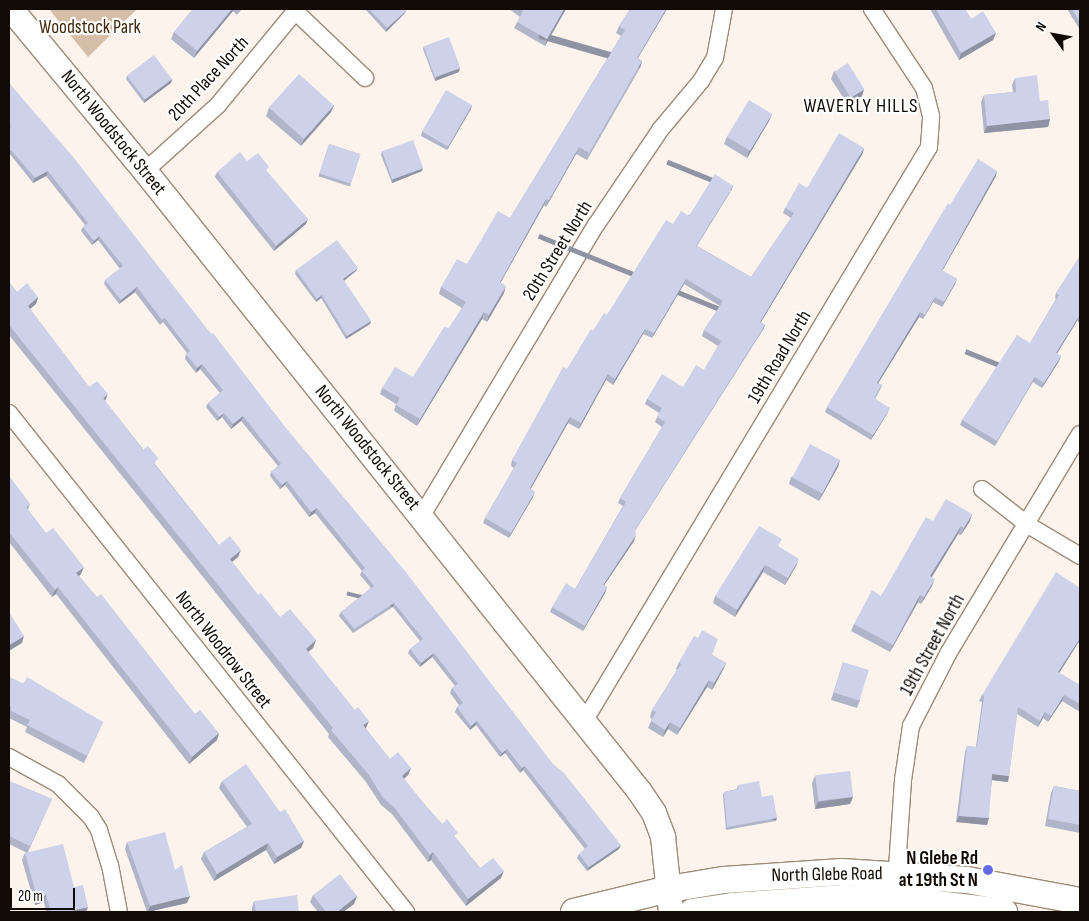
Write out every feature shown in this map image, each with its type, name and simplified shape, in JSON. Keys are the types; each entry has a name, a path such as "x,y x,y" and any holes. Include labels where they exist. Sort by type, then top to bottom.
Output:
{"main road":[{"name":"North Glebe Road","path":"574,912 670,901 787,874 896,886 1004,912"},
{"name":"North Glebe Road","path":"692,912 896,886 967,880 1080,902"}],"street":[{"name":"North Woodstock Street","path":"11,9 145,171 585,720 654,814 663,837 670,901"},
{"name":"20th Street North","path":"421,517 596,225 660,130 701,81 715,58 724,9"},
{"name":"19th Road North","path":"585,720 929,147 931,116 924,88 872,9"},
{"name":"20th Place North","path":"145,171 218,105 296,10"},
{"path":"296,10 365,78"},
{"name":"North Woodrow Street","path":"9,414 406,912"},
{"name":"19th Street North","path":"896,886 903,780 911,726 949,652 1028,525 1080,434"},
{"path":"982,490 1028,525 1080,556"},
{"path":"9,757 58,784 91,817 99,830 110,865 119,912"}],"green space":[{"name":"Woodstock Park","path":"49,9 137,9 88,57"}],"building":[{"path":"193,9 232,9 197,51 174,32"},
{"path":"369,9 404,9 406,11 387,28"},
{"path":"520,9 564,9 547,39 517,22 523,11"},
{"path":"630,9 666,9 637,58 642,61 589,153 579,147 549,200 546,199 500,282 506,286 489,315 484,312 420,419 396,405 400,398 382,388 395,367 413,377 444,327 449,328 466,302 441,287 457,259 467,264 498,211 510,218 625,30 619,26"},
{"path":"936,9 965,9 971,19 983,11 996,33 961,53"},
{"path":"1072,9 1080,9 1080,23"},
{"path":"449,37 460,68 435,77 424,46"},
{"path":"154,55 172,79 145,99 127,75"},
{"path":"848,63 864,89 851,98 834,71"},
{"path":"299,74 334,105 304,139 269,107"},
{"path":"1037,75 1040,101 1048,100 1050,119 987,126 984,95 1016,92 1015,78"},
{"path":"9,83 74,158 286,428 405,571 553,764 564,773 621,845 589,867 579,854 588,846 525,766 522,768 507,749 502,753 477,721 471,726 457,707 463,703 452,688 458,684 434,653 421,663 410,649 423,639 394,603 354,629 341,612 374,586 362,571 365,568 317,508 311,512 287,481 282,485 271,472 281,464 243,416 233,424 224,413 219,417 208,403 223,390 202,364 197,368 186,354 190,351 165,318 162,320 137,287 121,300 105,280 123,266 99,236 94,241 83,227 88,223 48,171 35,178 11,150 9,152 9,129 11,127 9,125"},
{"path":"446,90 472,105 448,147 422,132"},
{"path":"749,100 772,114 750,151 727,137"},
{"path":"839,133 864,148 760,322 765,325 635,530 636,535 603,585 607,587 585,626 552,607 566,583 575,589 626,502 620,498 665,422 657,417 662,408 647,399 662,374 683,387 696,365 704,370 721,341 704,330 723,301 686,279 654,333 645,329 615,379 608,374 581,423 570,417 530,488 535,492 511,533 485,518 517,463 512,460 563,367 567,369 591,329 593,331 604,313 607,315 666,220 673,224 681,211 689,216 715,174 733,186 696,246 751,277 794,213 785,208 799,183 807,188"},
{"path":"413,140 423,168 392,179 382,151"},
{"path":"329,144 360,154 351,184 319,173"},
{"path":"240,152 247,161 258,153 269,167 266,170 308,219 276,246 217,172"},
{"path":"978,159 997,171 942,270 957,279 944,302 935,297 925,315 920,312 877,383 882,385 874,398 890,408 873,435 827,407 948,203 950,205"},
{"path":"337,240 358,268 343,279 371,321 347,336 322,295 317,299 296,270"},
{"path":"1080,256 1080,317 1056,353 1061,356 1044,383 1035,377 997,441 962,420 1017,335 1030,343 1059,295 1056,293"},
{"path":"9,282 17,292 27,283 38,297 28,306 89,387 97,381 108,394 103,398 143,450 148,446 158,458 154,464 219,545 230,536 241,550 230,559 258,595 261,593 280,617 290,609 316,640 306,649 355,710 358,707 369,721 363,725 390,759 398,752 411,768 402,776 425,805 442,824 447,819 458,833 454,836 480,868 493,858 504,871 468,899 433,852 430,855 394,807 383,798 369,775 331,730 333,728 9,325"},
{"path":"810,444 840,460 822,494 792,478"},
{"path":"9,476 30,504 26,507 46,533 53,528 84,567 76,573 97,597 101,594 195,714 200,710 219,733 192,757 58,587 55,590 9,532"},
{"path":"946,499 972,514 964,528 961,526 930,576 935,579 924,597 920,595 893,645 854,624 872,590 881,596 926,517 933,521"},
{"path":"759,526 782,539 778,546 799,559 788,578 765,565 737,610 715,596"},
{"path":"1056,572 1080,588 1080,638 1058,672 1080,685 1080,704 1064,695 1051,716 1045,712 1040,721 1018,707 1009,776 992,774 989,818 959,816 967,746 977,747 984,696 982,695"},
{"path":"9,612 24,636 9,645"},
{"path":"702,630 718,639 712,655 726,663 714,683 709,680 680,728 670,722 665,730 651,721 656,712 652,710 681,664 679,662 694,636 698,638"},
{"path":"843,662 869,670 859,700 834,693"},
{"path":"9,677 23,684 27,677 103,722 87,756 27,725 30,720 11,711 9,705"},
{"path":"246,764 280,812 285,809 304,841 277,857 268,843 217,874 204,852 252,824 222,781"},
{"path":"850,771 853,797 818,801 815,775"},
{"path":"9,781 52,799 30,846 9,836"},
{"path":"759,781 762,797 773,795 777,818 727,827 724,792 739,789 738,785"},
{"path":"1054,786 1080,791 1080,825 1048,819"},
{"path":"165,832 175,870 182,865 190,896 150,906 127,842"},
{"path":"63,844 74,887 83,885 88,907 66,912 51,912 46,895 37,898 25,853"},
{"path":"340,874 357,896 337,912 326,912 313,895"},
{"path":"297,895 299,912 256,912 254,901"}],"place":[{"name":"N Glebe Rd at 19th St N","path":"988,870"}],"district":[{"name":"WAVERLY HILLS","path":"861,106"}]}
